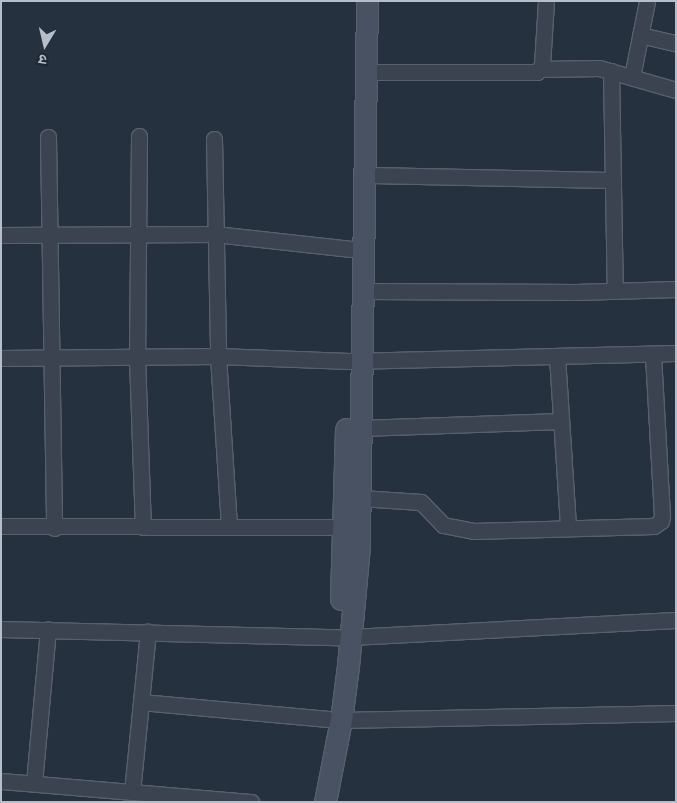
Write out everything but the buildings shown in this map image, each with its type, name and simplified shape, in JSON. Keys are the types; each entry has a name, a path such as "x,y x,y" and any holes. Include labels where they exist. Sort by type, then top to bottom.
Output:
{"main road":[{"path":"325,802 334,719 359,545 361,428 354,361 351,249 354,1"},
{"path":"345,638 343,527 354,361 364,291 367,1"},
{"path":"312,802 334,719"}],"street":[{"path":"540,69 546,1"},
{"path":"632,77 647,1"},
{"path":"640,35 676,43"},
{"path":"366,72 534,73 540,69 581,67 610,71 676,90"},
{"path":"610,71 615,291"},
{"path":"139,136 137,357 143,527"},
{"path":"48,137 48,235 54,528"},
{"path":"214,139 218,356 230,526"},
{"path":"366,175 613,180"},
{"path":"1,235 216,234 351,249"},
{"path":"364,291 615,291 676,289"},
{"path":"1,358 218,356 354,361 676,353"},
{"path":"360,498 421,502 444,525 473,531 647,528 661,521 653,354"},
{"path":"557,356 568,528"},
{"path":"361,428 560,421"},
{"path":"1,526 54,528 343,527"},
{"path":"1,629 345,638 676,620"},
{"path":"34,783 48,630"},
{"path":"132,792 148,632"},
{"path":"141,702 334,719 676,713"},
{"path":"1,780 251,802"}]}
